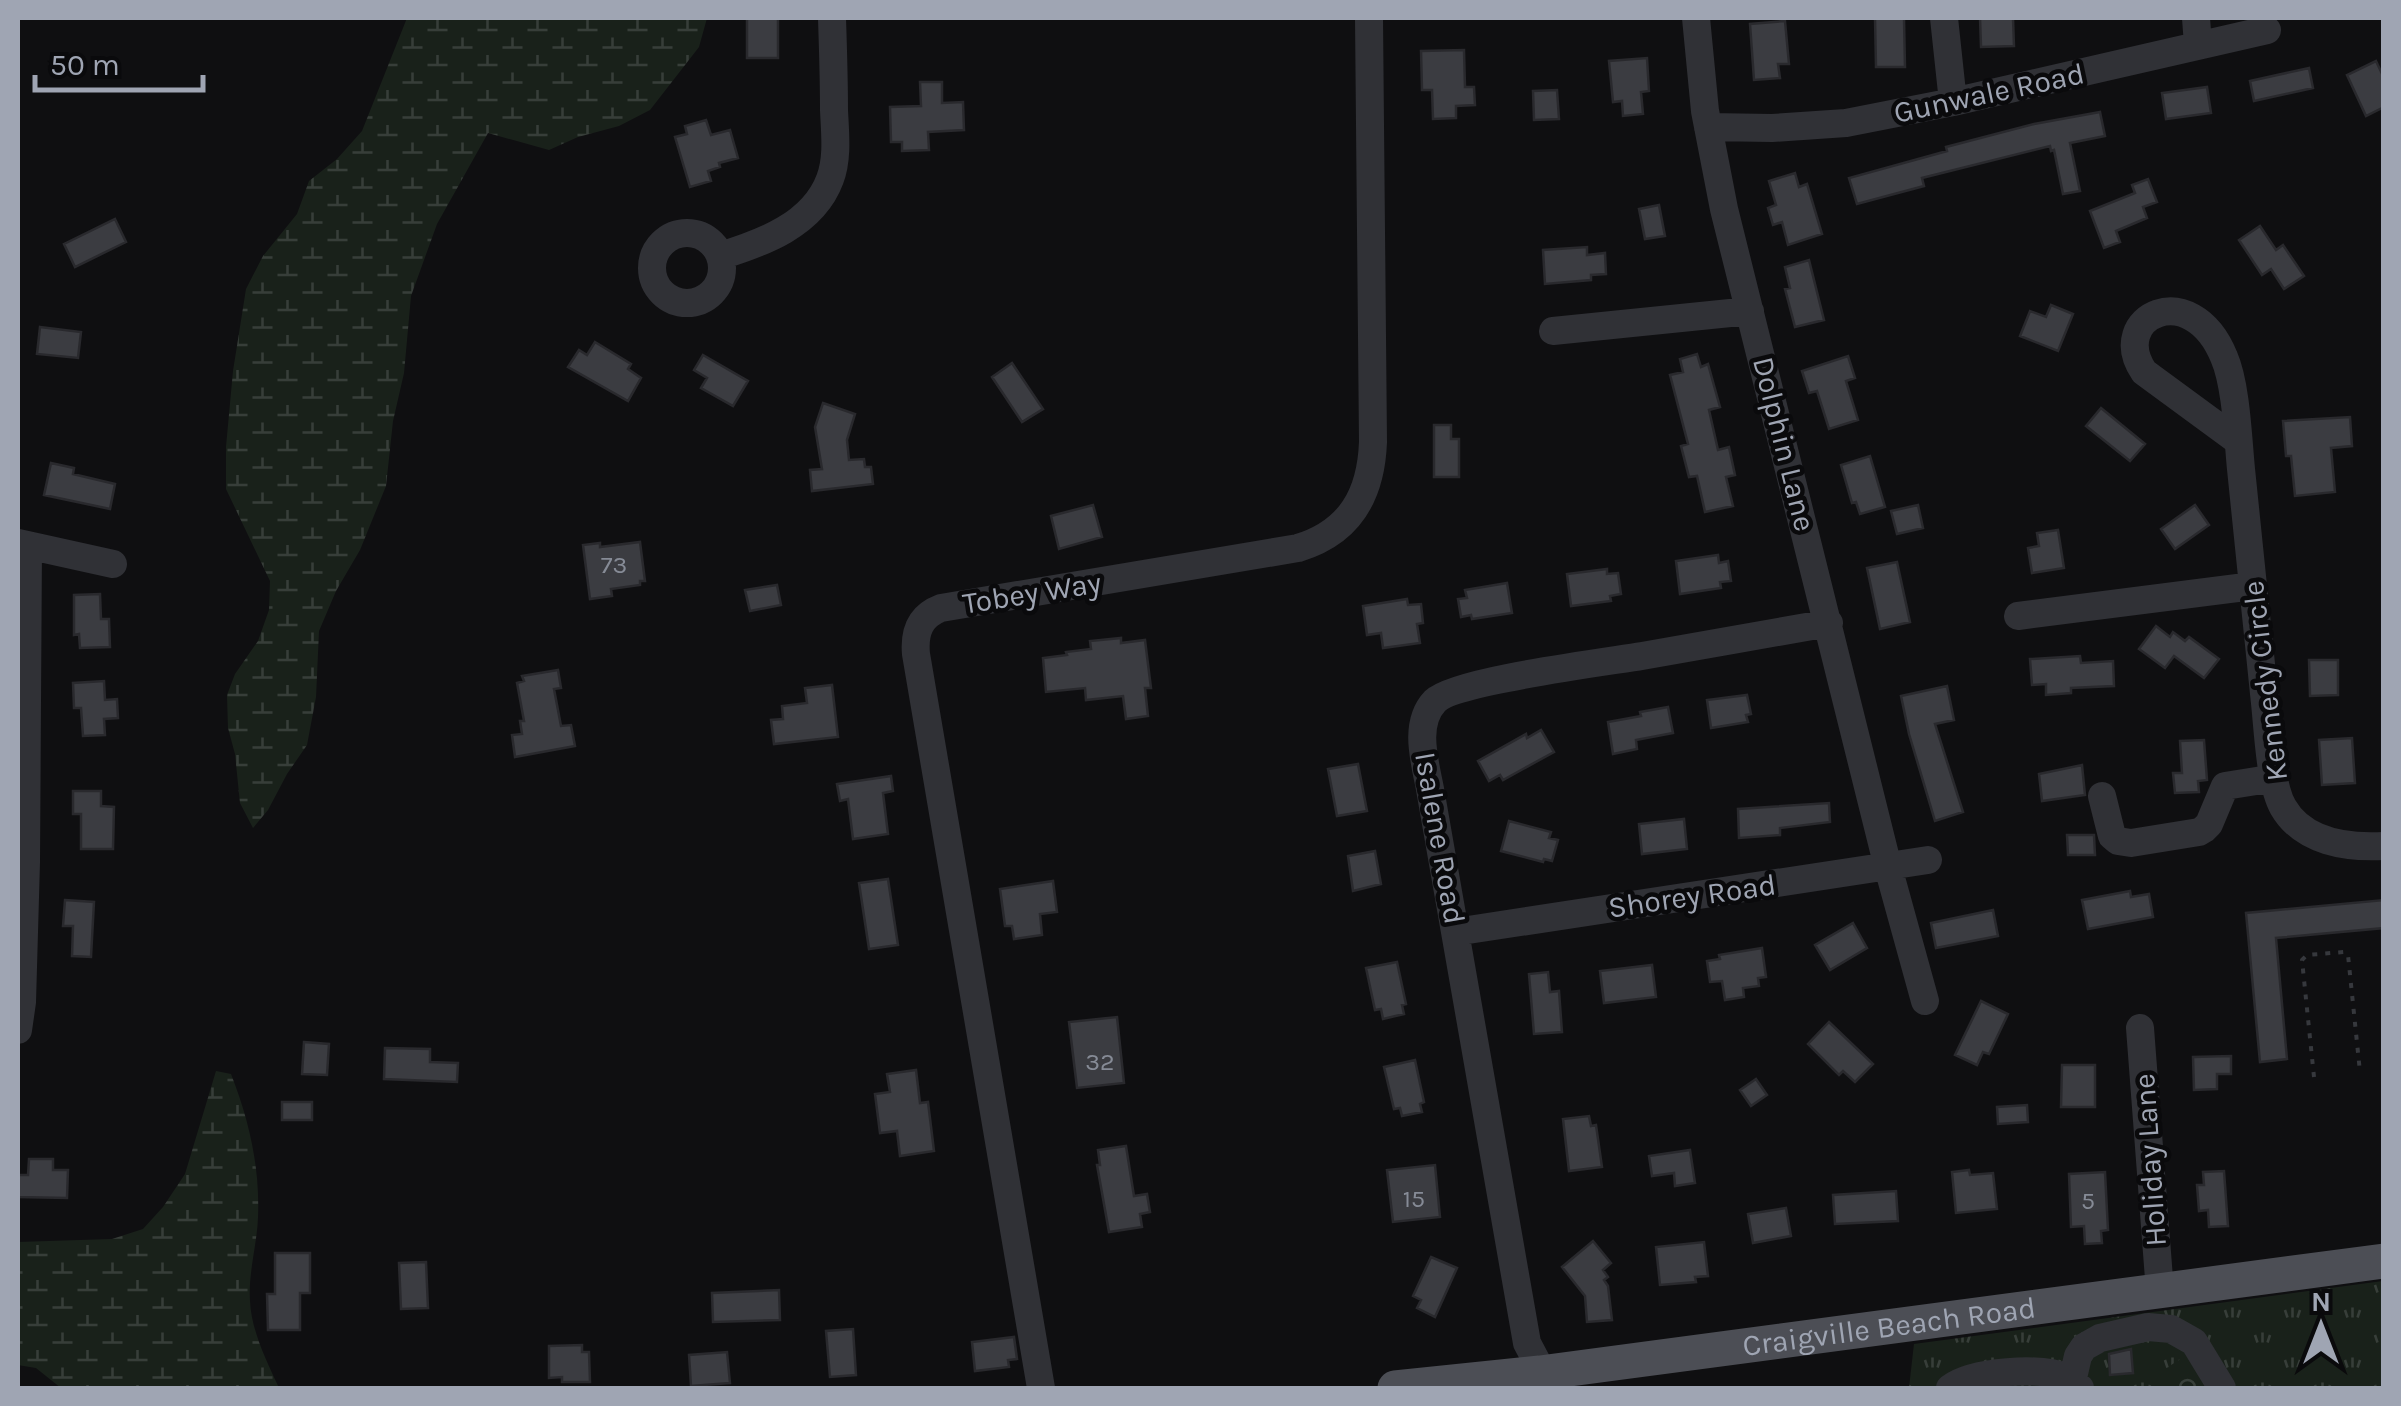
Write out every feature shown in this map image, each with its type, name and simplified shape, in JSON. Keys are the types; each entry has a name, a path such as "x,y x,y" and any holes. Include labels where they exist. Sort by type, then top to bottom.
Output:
{"main road":[{"name":"Craigville Beach Road","path":"1395,1388 1542,1381 2384,1261"}],"street":[{"path":"720,256 766,241 794,224 815,204 830,180 835,139 832,18"},
{"name":"Tobey Way","path":"1042,1388 916,654 916,635 926,617 942,608 1298,548 1330,534 1355,509 1370,477 1372,460 1369,18"},
{"name":"Dolphin Lane","path":"1696,18 1708,128 1724,209 1924,1001"},
{"path":"1944,18 1953,102"},
{"name":"Gunwale Road","path":"1708,128 1846,123 1953,102 2197,31 2267,30"},
{"name":"Kennedy Circle","path":"2238,441 2144,372 2136,358 2135,342 2140,327 2152,316 2166,310 2182,311 2196,319 2212,335 2228,366 2238,441 2275,778 2284,810 2320,840 2361,847 2384,846"},
{"path":"1553,331 1750,311"},
{"path":"18,1030 26,862 23,545 113,564"},
{"path":"2018,616 2254,586"},
{"name":"Isalene Road","path":"1542,1381 1527,1343 1422,742 1424,722 1436,699 1454,691 1552,670 1829,623"},
{"path":"2102,796 2112,836 2130,843 2199,832 2209,824 2225,786 2275,778"},
{"name":"Shorey Road","path":"1456,932 1928,860"},
{"name":"Holiday Lane","path":"2140,1028 2160,1292"},
{"path":"2076,1385 2078,1356 2084,1347 2111,1334 2148,1327 2172,1329 2194,1342 2222,1388"},
{"path":"1950,1388 1989,1374 2044,1372 2067,1378 2076,1385"}],"path":[{"path":"2314,1077 2302,960 2307,954 2348,954 2360,1072"}],"green space":[{"path":"407,18 707,18 699,47 650,110 619,126 549,150 488,133 437,224 411,296 404,373 393,421 386,486 360,550 319,631 316,697 307,745 253,828 240,803 227,695 235,674 258,641 269,610 270,581 226,489 233,371 246,289 263,256 297,214 309,181 337,159 362,131"},
{"path":"216,1071 231,1074 252,1144 258,1198 251,1312 260,1346 279,1388 61,1388 36,1368 18,1365 18,1242 112,1239 143,1229 185,1174"},
{"path":"2383,1281 2383,1388 1909,1388 1914,1344"},
{"path":"2184,1357 2198,1359 2219,1388 2168,1388 2171,1365"}],"building":[{"path":"747,18 778,18 778,58 747,58"},
{"path":"1875,18 1904,18 1905,67 1876,67"},
{"path":"1980,18 2013,18 2014,46 1981,47"},
{"path":"1785,21 1789,64 1778,64 1780,78 1754,80 1750,24"},
{"path":"1464,50 1465,87 1474,87 1475,105 1456,106 1456,118 1433,119 1432,90 1422,90 1421,51"},
{"path":"1647,58 1649,91 1641,92 1643,114 1623,116 1622,101 1613,102 1609,61"},
{"path":"2376,61 2384,78 2384,107 2366,116 2347,75"},
{"path":"2309,68 2313,88 2254,101 2250,81"},
{"path":"920,82 942,82 942,103 963,102 964,130 928,132 929,150 902,151 902,142 891,142 890,107 921,106"},
{"path":"2207,87 2211,113 2166,119 2162,93"},
{"path":"1557,90 1559,119 1534,120 1533,91"},
{"path":"2100,112 2105,136 2070,143 2080,191 2063,194 2050,146 1922,178 1924,186 1857,204 1849,178 1947,151 1946,147"},
{"path":"706,120 711,135 730,130 738,158 708,171 711,181 690,187 675,137 687,134 685,126"},
{"path":"1795,173 1799,187 1807,184 1822,234 1788,245 1782,222 1773,225 1768,208 1776,205 1769,181"},
{"path":"2148,179 2157,202 2143,207 2147,218 2116,231 2120,242 2104,248 2090,211 2135,193 2132,185"},
{"path":"1659,205 1665,236 1645,239 1639,209"},
{"path":"115,219 126,242 75,267 64,244"},
{"path":"2260,226 2276,250 2283,245 2304,276 2284,289 2271,269 2262,275 2239,240"},
{"path":"1587,247 1587,255 1605,253 1606,274 1591,275 1591,280 1545,284 1543,250"},
{"path":"1809,260 1824,320 1795,327 1785,289 1790,288 1785,267"},
{"path":"2051,305 2073,314 2058,351 2020,336 2030,311 2046,317"},
{"path":"40,327 81,332 78,358 37,354"},
{"path":"595,342 631,364 628,369 641,378 628,401 568,367 579,350 587,355"},
{"path":"1697,354 1701,367 1708,364 1720,407 1709,410 1718,450 1729,447 1735,475 1726,477 1733,506 1705,512 1697,476 1689,477 1681,446 1688,444 1670,375 1683,372 1680,359"},
{"path":"703,355 748,381 733,406 701,388 707,378 694,370"},
{"path":"1848,356 1855,378 1846,381 1858,420 1829,429 1817,391 1809,393 1802,371"},
{"path":"1012,363 1043,409 1022,422 992,377"},
{"path":"823,403 855,414 847,440 849,460 864,459 865,467 871,467 873,484 812,491 810,470 822,469 815,427"},
{"path":"2101,408 2145,444 2130,461 2086,426"},
{"path":"2350,417 2352,446 2331,448 2335,492 2295,496 2283,421"},
{"path":"1434,425 1451,425 1451,439 1459,439 1459,477 1434,477"},
{"path":"1870,456 1885,507 1860,514 1856,502 1852,503 1841,465"},
{"path":"51,463 74,468 73,474 115,484 110,509 44,495"},
{"path":"1093,505 1102,537 1059,549 1051,516"},
{"path":"1918,505 1923,528 1897,534 1891,511"},
{"path":"2195,505 2209,525 2175,549 2161,529"},
{"path":"2058,530 2064,568 2032,573 2028,548 2039,546 2037,533"},
{"path":"640,542 645,581 611,589 612,596 590,599 583,545"},
{"path":"1718,555 1719,563 1728,561 1731,581 1720,582 1721,588 1680,594 1676,561"},
{"path":"1897,562 1910,622 1880,629 1867,568"},
{"path":"1607,569 1607,574 1618,573 1621,594 1610,596 1611,601 1571,606 1567,574"},
{"path":"1507,583 1512,613 1461,617 1458,599 1467,598 1465,590"},
{"path":"777,585 781,605 750,611 745,590"},
{"path":"100,594 101,619 109,619 110,647 80,648 79,634 74,635 74,595"},
{"path":"1407,599 1408,605 1421,604 1423,623 1417,624 1420,643 1383,648 1381,633 1367,635 1363,606"},
{"path":"2156,626 2170,637 2173,632 2185,641 2189,637 2219,659 2204,678 2174,656 2165,668 2139,649"},
{"path":"1121,638 1121,643 1145,640 1151,688 1145,688 1148,716 1126,719 1123,696 1086,700 1085,688 1046,692 1043,658 1091,649 1090,641"},
{"path":"2080,656 2081,663 2113,661 2114,686 2071,688 2071,693 2046,695 2046,684 2032,685 2030,659"},
{"path":"2309,660 2338,660 2338,695 2310,696"},
{"path":"558,670 561,688 554,689 561,726 571,725 575,746 515,757 512,735 522,734 520,721 524,721 517,683 524,681 522,676"},
{"path":"104,681 105,700 117,699 118,718 104,719 105,735 83,736 81,708 74,708 73,683"},
{"path":"832,685 838,737 774,744 771,720 783,719 782,706 807,703 805,688"},
{"path":"1947,686 1954,720 1935,724 1963,812 1935,821 1901,696"},
{"path":"1747,695 1751,714 1746,715 1748,722 1711,728 1707,700"},
{"path":"1668,707 1673,733 1636,740 1637,749 1613,754 1608,722"},
{"path":"1541,730 1554,752 1503,780 1500,775 1489,781 1478,761 1526,734 1527,738"},
{"path":"2352,738 2355,783 2322,785 2319,740"},
{"path":"2204,740 2207,780 2198,781 2199,792 2175,793 2173,773 2182,773 2180,741"},
{"path":"1358,764 1367,811 1337,816 1328,769"},
{"path":"2082,765 2085,795 2042,801 2039,774"},
{"path":"891,776 893,791 883,793 888,834 853,839 848,799 840,801 837,784"},
{"path":"73,791 101,791 101,806 114,807 113,849 81,849 81,814 73,814"},
{"path":"1829,803 1830,822 1780,828 1780,835 1739,838 1738,809"},
{"path":"1684,819 1687,849 1642,854 1639,824"},
{"path":"1509,821 1551,832 1549,838 1558,840 1552,861 1501,851"},
{"path":"2067,835 2094,835 2095,855 2068,855"},
{"path":"1375,851 1381,884 1353,891 1348,856"},
{"path":"888,879 898,945 869,949 859,883"},
{"path":"1053,881 1057,912 1040,914 1042,935 1014,939 1012,926 1005,926 1000,889"},
{"path":"2130,891 2131,897 2149,894 2153,917 2088,929 2082,900"},
{"path":"65,900 94,902 91,957 72,956 73,926 63,926"},
{"path":"2384,900 2384,928 2276,938 2287,1059 2260,1062 2246,913"},
{"path":"1993,910 1998,936 1936,948 1931,923"},
{"path":"1853,923 1867,948 1830,970 1815,945"},
{"path":"1762,948 1766,977 1758,978 1759,986 1743,988 1744,997 1725,1000 1722,981 1710,982 1707,961 1720,959 1719,955"},
{"path":"1397,962 1406,1004 1402,1005 1404,1014 1383,1019 1381,1009 1375,1010 1366,968"},
{"path":"1652,965 1656,997 1604,1003 1600,971"},
{"path":"1548,972 1550,992 1559,991 1562,1032 1534,1034 1529,974"},
{"path":"1981,1001 2008,1014 1989,1054 1983,1052 1977,1065 1955,1055"},
{"path":"1117,1017 1124,1083 1077,1088 1069,1022"},
{"path":"1829,1022 1873,1064 1855,1082 1843,1071 1839,1075 1808,1044"},
{"path":"304,1042 329,1044 327,1075 302,1074"},
{"path":"385,1048 430,1049 430,1062 458,1063 457,1082 384,1079"},
{"path":"2231,1056 2231,1074 2217,1074 2217,1089 2194,1090 2193,1057"},
{"path":"1415,1060 1424,1102 1420,1104 1422,1112 1402,1116 1400,1108 1394,1109 1384,1067"},
{"path":"2062,1065 2095,1065 2095,1107 2061,1107"},
{"path":"916,1070 920,1103 928,1102 934,1151 900,1156 897,1131 880,1133 875,1094 890,1092 887,1074"},
{"path":"1756,1079 1767,1095 1751,1106 1740,1090"},
{"path":"282,1102 312,1102 312,1120 282,1120"},
{"path":"2027,1105 2028,1122 1998,1124 1997,1107"},
{"path":"1589,1116 1591,1126 1596,1125 1602,1167 1569,1171 1563,1119"},
{"path":"1126,1146 1134,1196 1147,1194 1150,1212 1140,1214 1142,1227 1109,1232 1098,1150"},
{"path":"1690,1150 1695,1183 1675,1186 1674,1173 1652,1176 1649,1156"},
{"path":"29,1159 53,1159 53,1170 68,1170 67,1198 18,1197 18,1175 28,1175"},
{"path":"1435,1165 1440,1217 1393,1222 1387,1170"},
{"path":"1969,1170 1970,1175 1993,1173 1997,1209 1956,1213 1952,1172"},
{"path":"2224,1171 2228,1226 2209,1227 2208,1210 2199,1211 2197,1185 2204,1185 2203,1172"},
{"path":"2105,1172 2108,1230 2101,1231 2102,1243 2085,1244 2084,1226 2071,1227 2069,1174"},
{"path":"1896,1191 1898,1221 1835,1224 1833,1195"},
{"path":"1786,1208 1791,1236 1753,1243 1748,1214"},
{"path":"1593,1241 1611,1263 1603,1270 1608,1277 1604,1280 1612,1320 1587,1322 1585,1296 1562,1267"},
{"path":"1704,1242 1708,1276 1695,1277 1696,1282 1660,1285 1656,1247"},
{"path":"275,1253 310,1253 310,1293 300,1293 300,1330 268,1330 267,1294 275,1294"},
{"path":"1431,1257 1457,1268 1435,1317 1417,1308 1421,1300 1413,1296"},
{"path":"426,1262 428,1308 401,1309 399,1263"},
{"path":"779,1290 780,1320 713,1322 712,1293"},
{"path":"853,1329 856,1375 830,1377 826,1331"},
{"path":"1014,1337 1017,1359 1008,1360 1009,1367 975,1371 972,1342"},
{"path":"582,1345 582,1352 589,1352 590,1382 549,1378 549,1346"},
{"path":"2131,1349 2133,1373 2110,1375 2109,1354"},
{"path":"727,1352 730,1383 691,1386 689,1355"}]}
